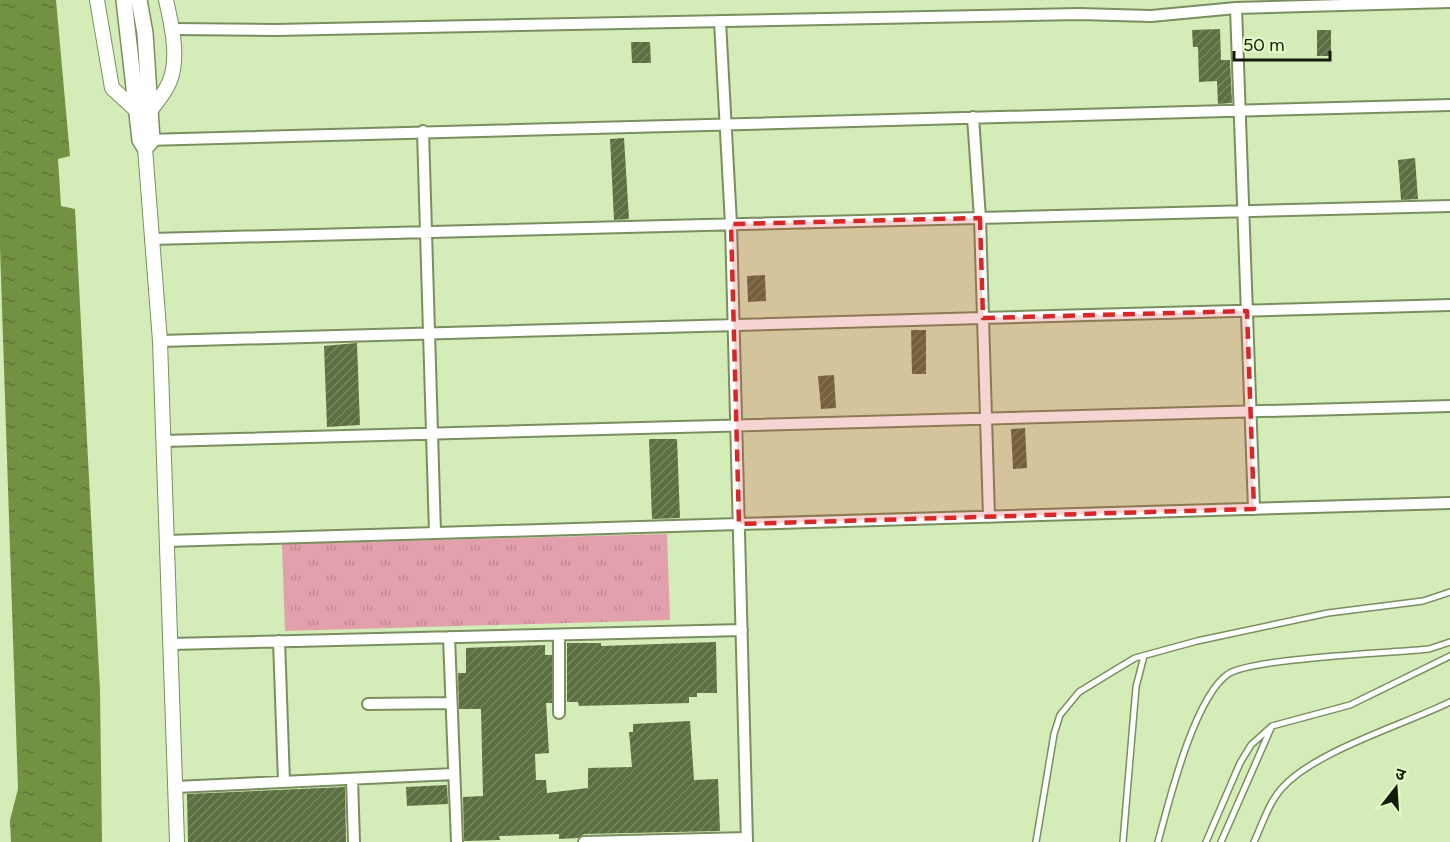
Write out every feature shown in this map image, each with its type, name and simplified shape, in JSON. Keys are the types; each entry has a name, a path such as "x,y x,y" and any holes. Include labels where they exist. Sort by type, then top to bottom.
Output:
{"main road":[{"path":"124,0 144,110"},
{"path":"139,0 146,143"}],"street":[{"path":"97,0 112,88 144,110 167,87 173,73 172,29 166,0"},
{"path":"172,29 1079,14 1151,16 1236,8 1450,3"},
{"path":"1236,8 1254,509"},
{"path":"584,842 747,840 731,224 720,21"},
{"path":"177,842 160,341 146,143 423,130 1450,105"},
{"path":"973,117 980,218 989,517"},
{"path":"423,130 435,533"},
{"path":"151,239 1450,206"},
{"path":"160,341 1450,305"},
{"path":"163,441 1450,406"},
{"path":"167,541 1450,503"},
{"path":"170,644 742,630"},
{"path":"559,635 559,713"},
{"path":"449,637 457,842"},
{"path":"279,641 284,782"},
{"path":"368,704 452,703"},
{"path":"175,787 454,774"},
{"path":"352,779 354,842"}],"lane":[{"path":"1036,842 1054,734 1060,714 1079,692 1135,658 1197,641 1328,613 1423,601 1450,592"},
{"path":"1158,842 1184,751 1211,692 1229,673 1270,663 1429,649 1450,642"},
{"path":"1123,842 1136,687 1144,656"},
{"path":"1206,842 1240,763 1251,745 1272,726 1350,705 1450,656"},
{"path":"1254,842 1281,789 1301,772 1328,755 1450,702"},
{"path":"1221,842 1272,726"}],"highlighted area":[{"path":"980,218 983,318 1247,311 1254,509 739,524 731,224"}],"green space":[{"path":"667,534 670,620 285,631 282,544"}],"water":[{"path":"0,0 56,0 70,156 58,159 61,206 75,209 100,690 102,842 11,842 10,820 18,789 0,248"}],"building":[{"path":"1220,29 1221,60 1230,60 1232,103 1218,104 1217,81 1199,82 1198,47 1193,47 1192,30"},
{"path":"1317,30 1331,30 1331,56 1317,56"},
{"path":"631,42 650,42 651,63 632,63"},
{"path":"624,138 629,219 614,220 610,139"},
{"path":"1415,158 1418,199 1401,200 1398,160"},
{"path":"765,275 766,301 748,302 747,276"},
{"path":"911,330 926,330 926,374 912,374"},
{"path":"357,343 360,425 327,427 324,346"},
{"path":"834,375 836,408 821,409 818,376"},
{"path":"1025,428 1027,468 1013,469 1011,429"},
{"path":"649,439 677,439 680,518 652,519"},
{"path":"716,642 717,693 697,693 697,697 689,697 689,703 579,706 578,702 567,702 567,643 601,643 601,646"},
{"path":"545,645 545,655 552,655 552,703 546,703 549,753 535,754 536,780 546,780 547,793 588,788 588,768 632,767 629,732 633,732 633,724 690,721 694,780 718,779 720,831 584,834 578,838 559,839 559,834 499,836 500,840 464,841 463,797 483,796 481,709 459,709 458,673 466,673 466,648"},
{"path":"447,785 448,804 407,806 406,787"},
{"path":"345,787 346,842 188,842 187,794"}]}
